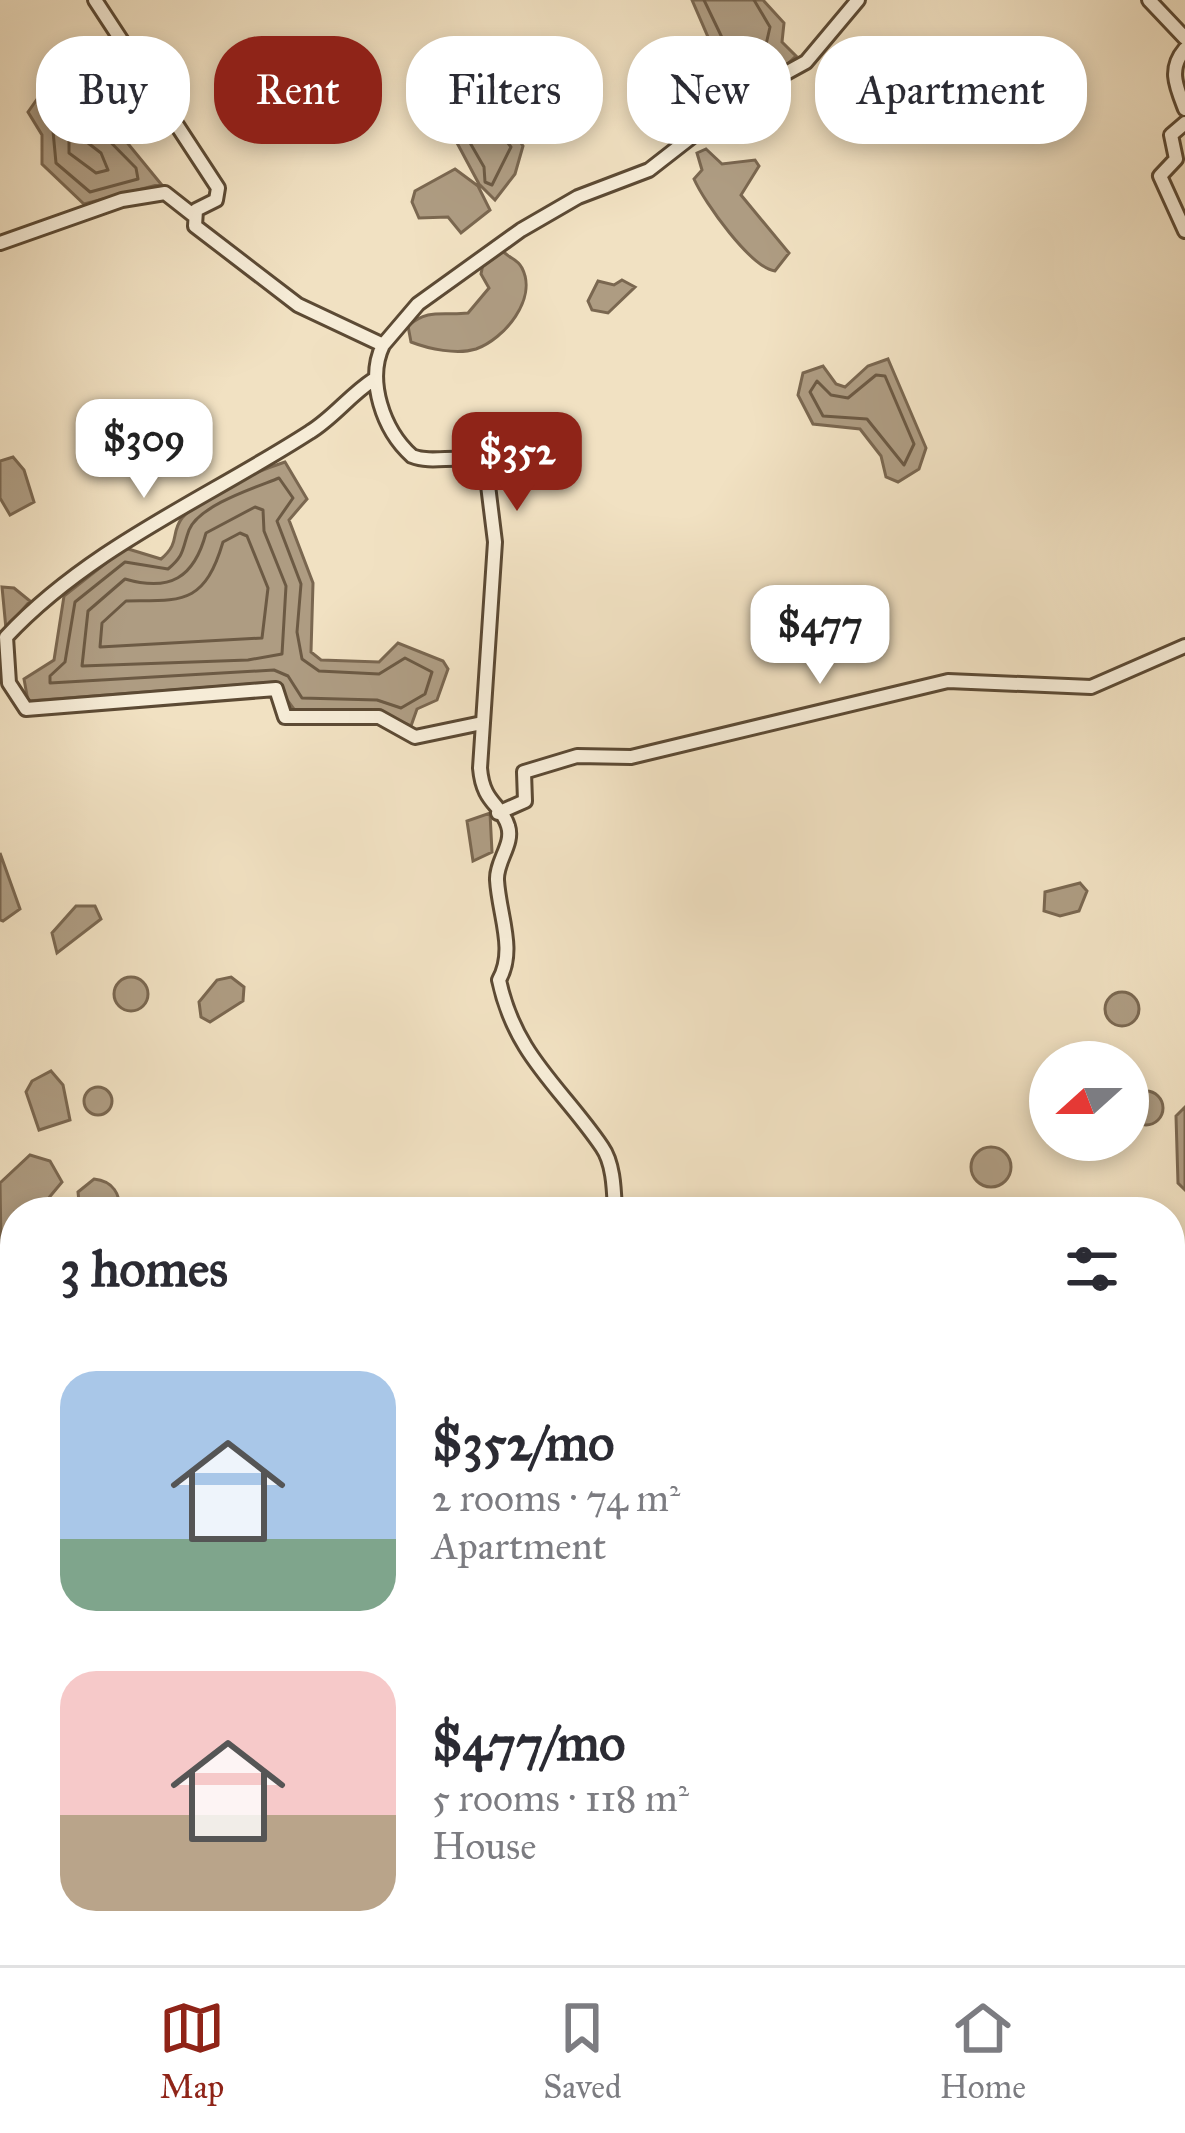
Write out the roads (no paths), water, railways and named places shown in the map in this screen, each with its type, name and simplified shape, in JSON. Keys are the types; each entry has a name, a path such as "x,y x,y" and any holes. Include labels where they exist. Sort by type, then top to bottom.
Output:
{"street":[{"path":"95,0 218,188 216,200 193,215"},
{"path":"482,724 415,736 379,717 285,717 276,689 26,709 5,685 6,638 28,614 166,515 316,429 374,380 383,344 418,304 521,230 578,197 649,170 744,96 806,62 858,0"},
{"path":"1149,0 1185,38"},
{"path":"1185,49 1174,62 1174,75 1185,109"},
{"path":"1185,123 1171,135 1176,159 1160,176 1185,232"},
{"path":"0,242 122,200 165,193 193,215 200,230 298,304 383,344"},
{"path":"374,380 402,447 412,456 479,461 490,477 496,542 481,778 487,800 509,830 497,873 509,961 499,980 506,1013 541,1076 601,1145 612,1197"},
{"path":"498,812 525,801 524,772 553,761 631,758 948,680 1091,687 1185,646"}],"water":[{"path":"692,0 763,0 784,23 783,36 708,36"},
{"path":"36,101 36,125 28,112"},
{"path":"42,144 128,144 161,184 84,204 42,164"},
{"path":"458,144 522,144 515,174 495,200 479,184"},
{"path":"706,149 722,164 755,160 759,166 741,195 789,253 775,271 741,247 699,189 694,179 702,170 697,153"},
{"path":"455,169 478,186 490,210 461,233 448,217 419,218 412,202 415,191"},
{"path":"502,250 520,265 526,280 522,305 507,327 487,344 468,351 411,342 408,326 415,320 468,313 489,288 481,274 483,264"},
{"path":"622,280 635,287 608,313 592,310 588,301 598,281 614,285"},
{"path":"888,359 926,448 919,469 898,482 886,477 881,456 860,429 813,424 798,395 803,373 823,366 836,384 845,387 868,366"},
{"path":"13,457 24,470 34,502 10,515 0,498 0,461"},
{"path":"285,462 307,499 289,520 313,583 311,652 321,660 379,662 398,643 443,661 448,669 437,700 417,709 411,726 375,711 296,712 274,682 28,701 24,679 54,660 64,596 125,548 161,559 191,509 230,484"},
{"path":"2,587 14,588 30,601 6,629"},
{"path":"490,813 492,852 473,861 467,821"},
{"path":"0,853 20,909 3,921 0,920"},
{"path":"1080,883 1087,891 1079,911 1060,916 1044,911 1045,892"},
{"path":"76,906 95,906 101,919 57,953 52,933"},
{"path":"131,977 143,982 148,994 143,1006 131,1011 119,1006 114,994 119,982"},
{"path":"231,977 244,987 243,1001 210,1022 201,1017 199,1002 217,980"},
{"path":"1122,992 1134,997 1139,1009 1134,1021 1122,1026 1110,1021 1105,1009 1110,997"},
{"path":"51,1071 63,1085 70,1120 39,1130 26,1092 32,1081"},
{"path":"98,1087 108,1091 112,1101 108,1111 98,1115 88,1111 84,1101 88,1091"},
{"path":"1149,1091 1162,1101 1162,1115 1149,1125"},
{"path":"1185,1107 1185,1190 1178,1183 1176,1116"},
{"path":"991,1147 1005,1153 1011,1167 1005,1181 991,1187 977,1181 971,1167 977,1153"},
{"path":"30,1155 50,1161 62,1182 50,1197 0,1197 0,1183"},
{"path":"94,1179 106,1182 118,1197 78,1197 78,1192"}]}
